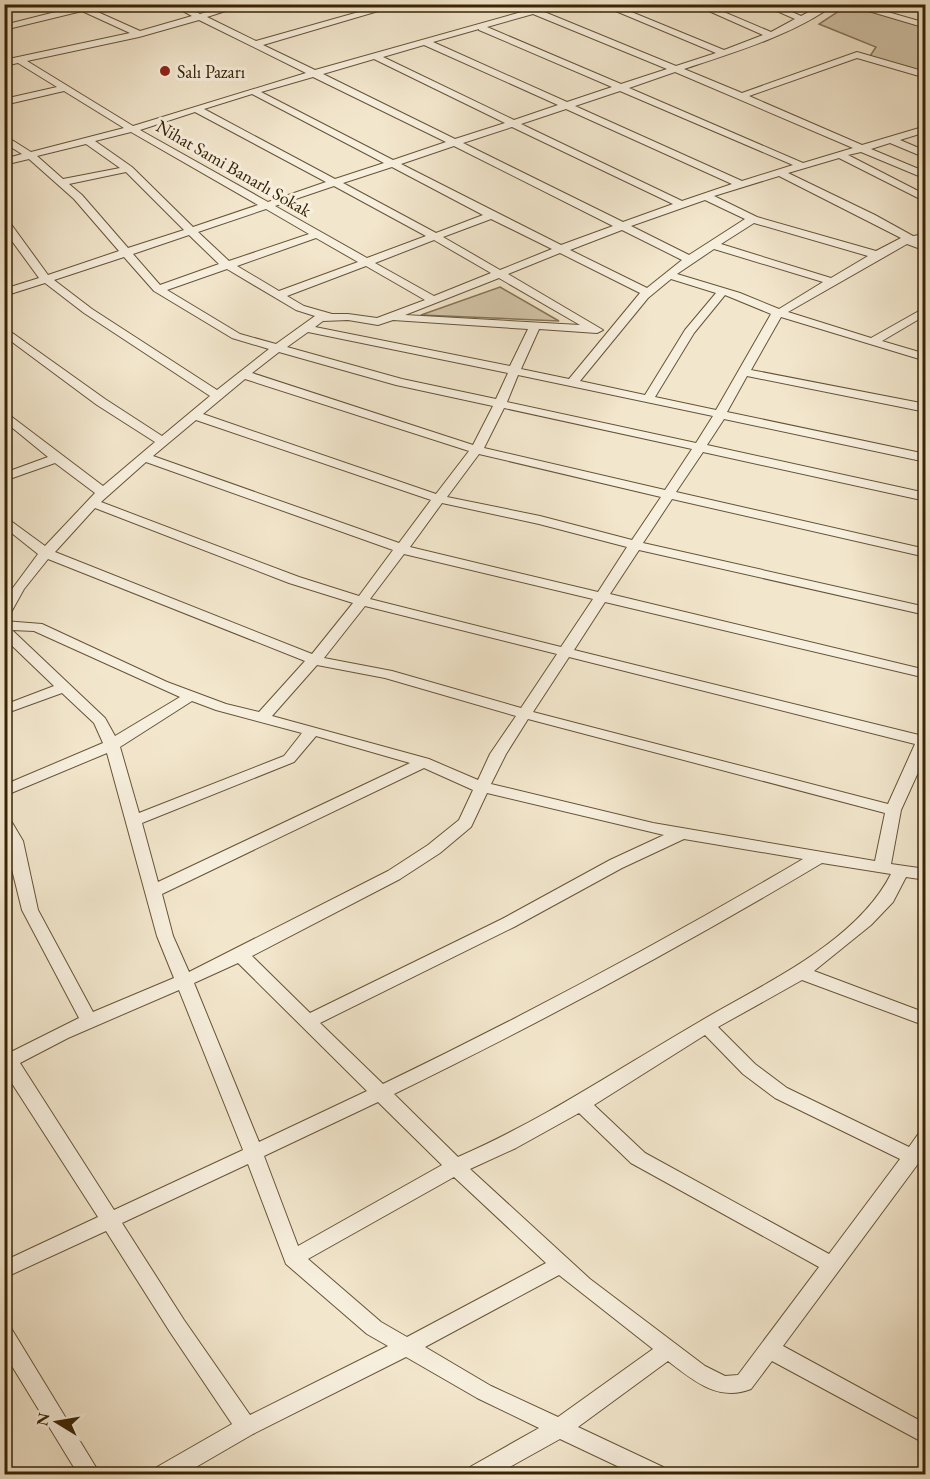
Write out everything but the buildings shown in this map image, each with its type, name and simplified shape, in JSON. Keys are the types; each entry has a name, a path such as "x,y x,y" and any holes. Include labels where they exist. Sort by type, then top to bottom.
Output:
{"street":[{"path":"4,28 79,7 99,4"},
{"path":"174,4 195,17 689,259"},
{"path":"4,63 139,34 243,4"},
{"path":"362,4 377,11"},
{"path":"516,4 742,96 926,176"},
{"path":"4,162 32,157 132,129 254,91 482,28 558,4"},
{"path":"603,4 724,53"},
{"path":"697,4 771,35"},
{"path":"765,4 804,20"},
{"path":"4,293 724,53 804,20 831,4"},
{"path":"849,4 926,26"},
{"path":"253,45 394,5"},
{"path":"79,7 139,34"},
{"path":"482,28 803,166"},
{"path":"427,43 741,184"},
{"path":"742,96 857,55 926,75"},
{"path":"376,57 682,205"},
{"name":"Nihat Sami Banarlı Sokak","path":"20,60 132,129 435,301"},
{"path":"4,102 64,88"},
{"path":"254,91 559,250 648,292"},
{"path":"195,109 434,236 597,330"},
{"path":"87,140 128,169 190,232 228,265 300,308 329,317 378,322 621,226 706,196 926,129"},
{"path":"4,138 62,182 105,226 125,254 158,289 236,336 400,382 697,449 926,497"},
{"path":"892,140 926,155"},
{"path":"840,155 926,199"},
{"path":"62,182 128,169"},
{"path":"780,172 918,238 926,248"},
{"path":"706,196 753,219 877,255"},
{"path":"279,295 492,215"},
{"path":"573,383 648,292 689,259 753,219"},
{"path":"4,222 45,278 88,311 217,396"},
{"path":"158,289 318,234"},
{"path":"246,1427 6,1059 89,1021 184,982 240,955 394,875 434,849 465,823 498,754 604,596 667,493 720,414 779,313 877,255 918,238"},
{"path":"712,245 830,281"},
{"path":"668,275 723,291 779,313 926,358"},
{"path":"647,399 666,373 689,332 723,291"},
{"path":"872,342 926,310"},
{"path":"4,613 18,588 46,553 97,498 243,374 320,318 329,317"},
{"path":"391,318 616,332"},
{"path":"262,718 314,660 361,602 476,450 500,404 535,326"},
{"path":"305,328 926,458"},
{"path":"4,330 101,402 164,443"},
{"path":"743,372 926,408"},
{"path":"243,374 476,450 926,553"},
{"path":"194,416 440,499 540,520 636,545 926,611"},
{"path":"7,419 57,458 97,498 294,580 361,602 925,739 893,810 891,870 887,898 865,921 801,973 706,1026 581,1104 509,1143 457,1166 292,1258"},
{"path":"4,477 57,458"},
{"path":"146,458 402,549 926,674"},
{"path":"4,520 46,553 314,660 387,674 525,714 893,810"},
{"path":"4,625 37,627 191,696 262,718 424,762 482,787 683,833 926,875"},
{"path":"4,630 100,721 112,745 165,936 254,1154 292,1258 374,1328 484,1392 655,1474"},
{"path":"4,710 64,687"},
{"path":"4,791 112,745 191,696"},
{"path":"133,821 289,759 312,731"},
{"path":"154,891 424,762"},
{"path":"4,823 15,841 30,910 89,1021"},
{"path":"306,1022 508,923 616,864 683,833"},
{"path":"4,1270 254,1154 381,1092 690,933 821,856"},
{"path":"240,955 306,1022 583,1286 698,1372 723,1385 744,1383 771,1350 926,1138"},
{"path":"801,973 926,1020"},
{"path":"706,1026 749,1069 781,1092 911,1156"},
{"path":"581,1104 638,1158 832,1265"},
{"path":"165,1474 246,1427 406,1347 560,1265"},
{"path":"4,1334 89,1474"},
{"path":"478,1474 559,1428 668,1350"},
{"path":"771,1350 926,1435"}],"shaded area":[{"path":"848,5 925,27 925,73 870,56 876,47 819,24"},
{"path":"500,287 559,321 421,315"}],"place":[{"name":"Salı Pazarı","path":"165,71"}]}
